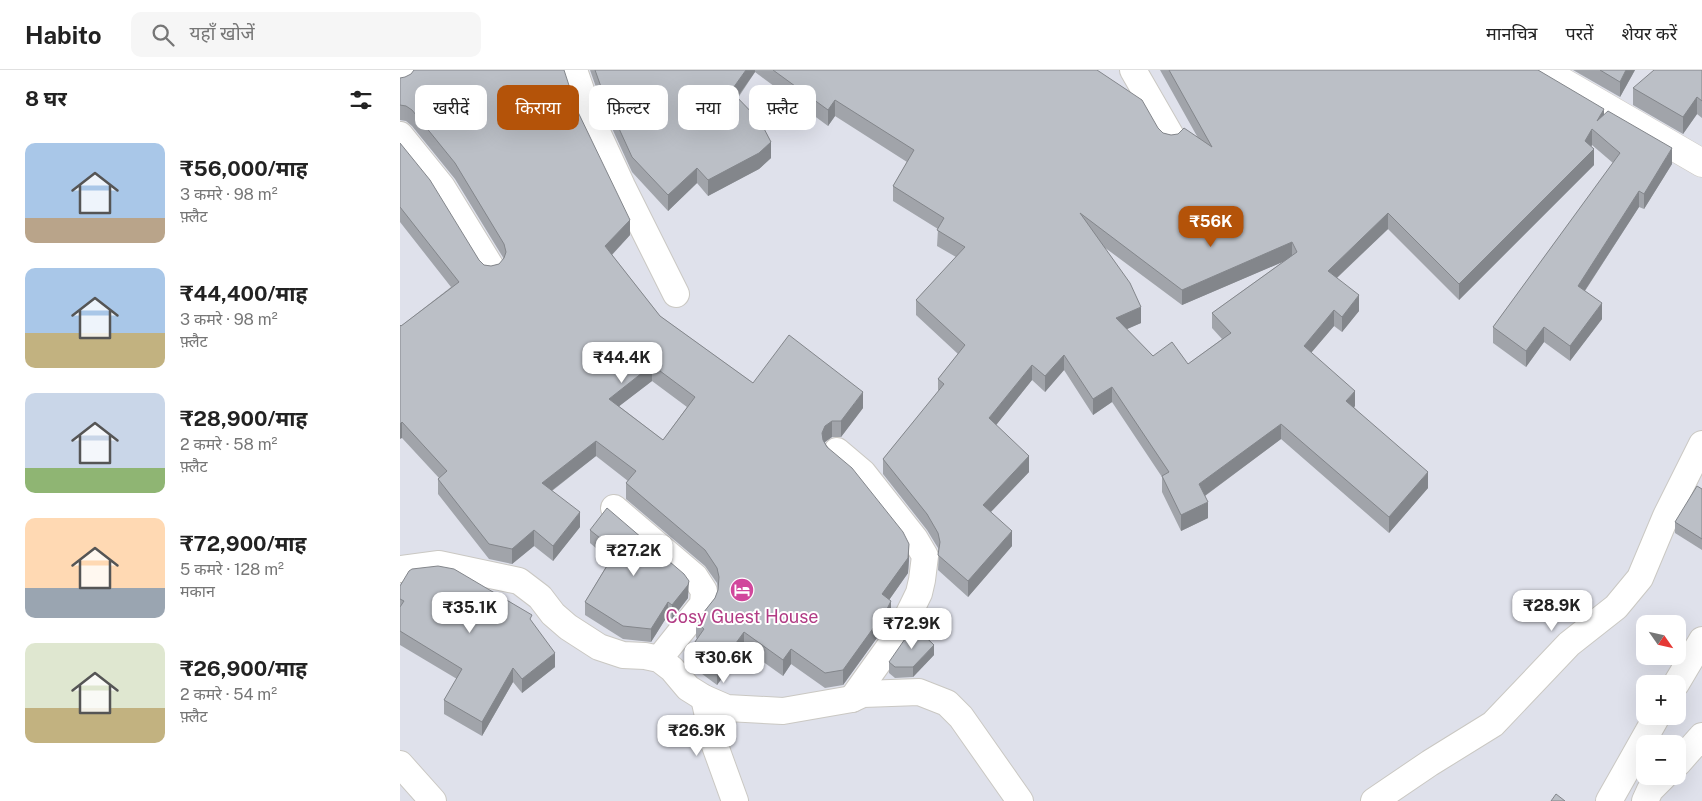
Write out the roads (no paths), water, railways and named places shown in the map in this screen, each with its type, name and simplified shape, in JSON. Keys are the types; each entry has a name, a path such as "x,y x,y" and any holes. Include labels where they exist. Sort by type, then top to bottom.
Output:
{"main road":[{"path":"1542,70 1702,163"}],"street":[{"path":"400,79 408,70"},
{"path":"574,70 591,119 676,294"},
{"path":"1133,70 1171,136"},
{"path":"400,135 442,187 492,267"},
{"path":"1374,801 1493,724 1569,644 1616,607 1640,578 1666,516 1702,444"},
{"path":"837,451 864,472 915,539 925,556 919,593 900,632 852,699"},
{"path":"614,508 695,577 704,591 704,604 659,660"},
{"path":"400,569 440,564 519,581 540,597 553,614 568,627 599,647 623,656 645,656 659,660 672,669 688,688 704,698 727,708 783,711 852,699 863,694 919,692 947,703 961,717 1020,801"},
{"path":"1681,675 1702,640"},
{"path":"704,698 714,744 735,801"},
{"path":"1609,801 1652,725"},
{"path":"1686,754 1702,736"},
{"path":"400,764 433,801"},
{"path":"1645,801 1650,790 1655,785"}],"place":[{"name":"Cosy Guest House","path":"742,590"}]}
